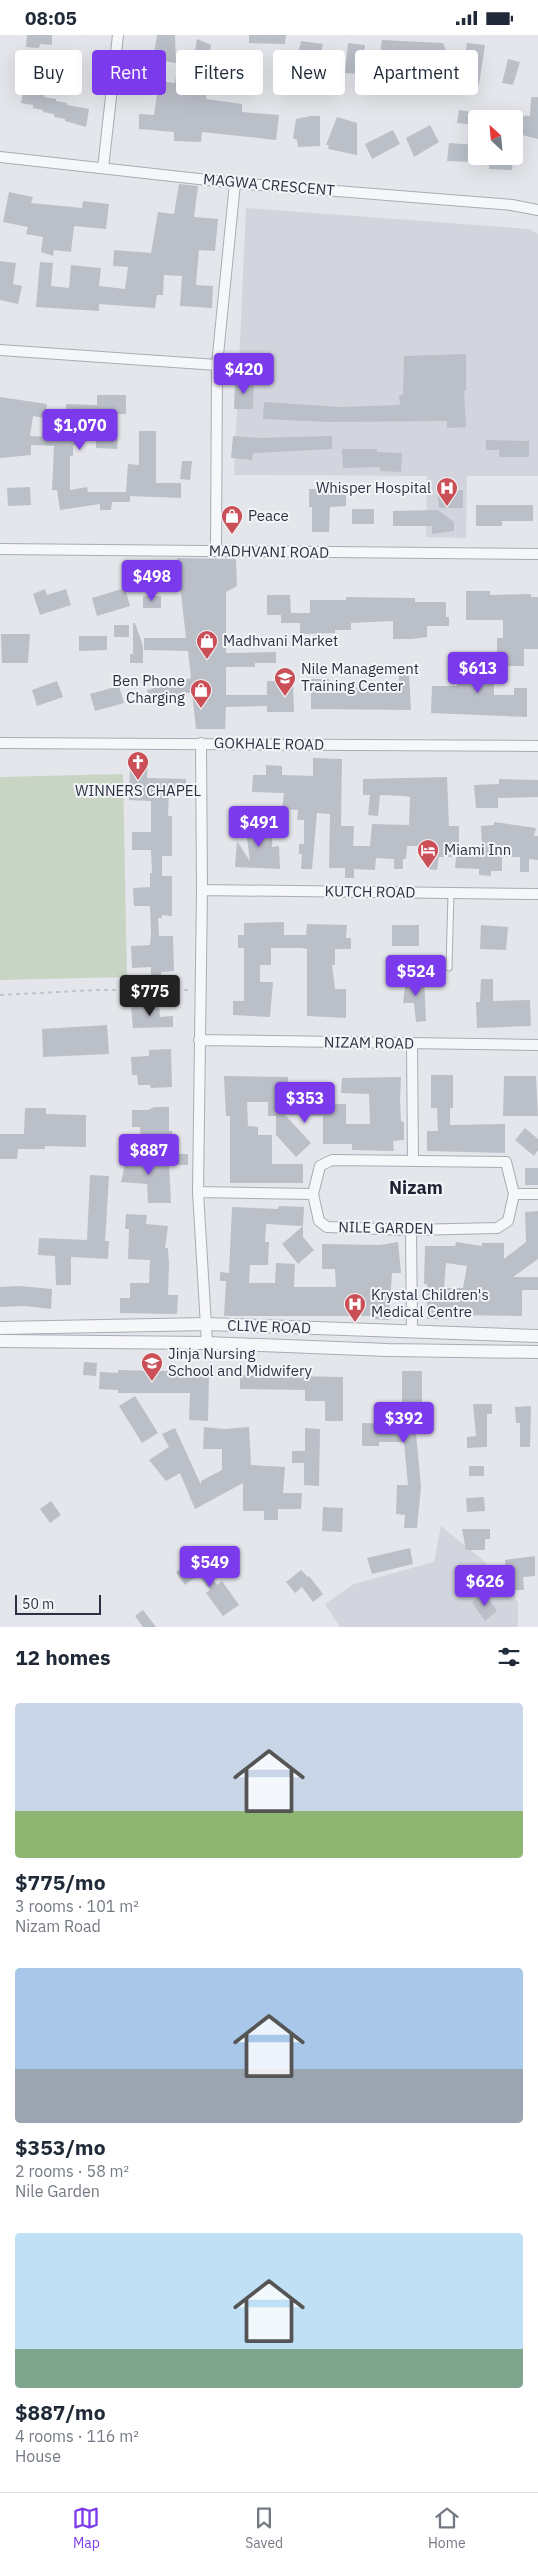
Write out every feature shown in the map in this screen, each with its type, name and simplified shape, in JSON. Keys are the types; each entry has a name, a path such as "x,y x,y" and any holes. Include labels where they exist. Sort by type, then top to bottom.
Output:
{"street":[{"path":"103,169 118,35"},
{"name":"MAGWA CRESCENT","path":"0,157 235,183 512,205 538,210"},
{"path":"216,551 217,365 235,183"},
{"path":"0,350 217,365"},
{"name":"MADHVANI ROAD","path":"0,549 538,555"},
{"name":"GOKHALE ROAD","path":"0,743 538,746"},
{"path":"201,743 202,891 198,1192 208,1343"},
{"name":"KUTCH ROAD","path":"202,891 538,894"},
{"name":"NIZAM ROAD","path":"199,1040 538,1045"},
{"path":"412,1044 413,1161"},
{"name":"NILE GARDEN","path":"332,1160 506,1163 514,1194 508,1221 497,1228 411,1230 328,1227 319,1221 313,1194 320,1166 332,1160"},
{"path":"198,1192 313,1194"},
{"path":"514,1194 538,1194"},
{"path":"411,1230 412,1333"},
{"name":"CLIVE ROAD","path":"0,1328 207,1324 412,1333 538,1336"},
{"path":"387,1332 388,1350"},
{"name":"CLIVE ROAD","path":"0,1341 208,1343 388,1350 538,1352"}],"lane":[{"path":"449,967 451,893"}],"path":[{"path":"0,995 96,990 200,990"}],"shaded area":[{"path":"246,208 529,229 538,234 538,476 467,476 466,538 426,537 427,476 234,475"},
{"path":"441,1526 483,1560 508,1584 518,1603 518,1627 340,1627 325,1604 354,1584 434,1562"}],"green space":[{"path":"123,774 127,977 0,980 0,777"}],"building":[{"path":"27,35 52,35 52,45 40,44 39,48 26,47"},
{"path":"157,35 175,35 176,63 166,62 166,50 155,50"},
{"path":"249,35 286,35 285,44 249,43"},
{"path":"197,39 211,45 210,50 195,50"},
{"path":"382,40 443,43 446,50 381,50"},
{"path":"301,41 323,44 322,50 299,50"},
{"path":"348,43 365,45 364,50 355,50 355,74 345,73"},
{"path":"467,43 485,45 479,84 478,50 466,50"},
{"path":"508,59 520,62 513,85 502,83"},
{"path":"176,76 176,95 207,95 206,99 242,104 242,112 279,115 276,140 202,132 201,142 174,141 174,132 139,129 139,114 154,115 157,95 166,95 166,82 175,83"},
{"path":"22,95 45,95 44,97 56,99 56,101 67,103 67,105 89,109 86,127 54,117 54,114 33,108 33,105 21,103"},
{"path":"531,97 538,97 538,139 523,135 523,116 530,116"},
{"path":"459,110 468,112 468,124 457,123"},
{"path":"320,116 320,146 298,147 297,140 293,138 296,119"},
{"path":"337,117 357,123 357,155 328,149 329,145 326,145"},
{"path":"430,125 439,142 414,157 406,138"},
{"path":"393,130 400,144 372,159 365,144"},
{"path":"449,143 468,144 468,162 447,161"},
{"path":"489,165 512,165 512,170 489,169"},
{"path":"179,184 198,186 194,217 218,219 215,251 199,250 196,285 213,286 212,308 180,306 182,276 164,275 163,295 157,295 155,308 99,304 99,311 36,307 40,262 53,263 51,286 69,288 71,265 101,268 99,286 125,289 128,267 113,266 114,250 151,253 158,212 174,214"},
{"path":"9,192 33,197 31,203 82,208 83,201 109,204 106,229 74,226 71,252 54,250 53,256 41,252 43,237 26,234 28,227 3,222"},
{"path":"0,261 16,263 13,284 22,286 18,304 0,300"},
{"path":"466,354 466,391 464,391 466,427 447,428 447,421 329,422 263,419 264,402 341,407 400,405 399,395 403,395 404,356"},
{"path":"235,380 254,381 253,409 234,409"},
{"path":"97,395 126,395 126,414 86,414 86,423 79,423 77,446 73,445 73,456 70,456 70,490 87,487 88,492 126,492 128,464 139,465 139,431 156,431 156,483 181,483 181,498 130,496 130,502 112,502 111,510 100,510 100,504 60,510 57,490 52,490 54,446 31,445 31,455 0,458 0,397 47,404 45,418 33,416 30,436 53,437 55,419 66,420 66,404 97,405"},
{"path":"233,436 258,438 332,436 332,449 253,453 252,460 231,458"},
{"path":"96,437 118,438 117,449 96,448"},
{"path":"486,440 529,441 529,457 499,457 499,450 486,450"},
{"path":"342,449 377,449 377,452 402,453 401,472 380,471 380,467 343,468"},
{"path":"182,461 192,461 190,480 180,479"},
{"path":"30,487 31,505 8,506 7,488"},
{"path":"309,489 346,489 346,506 330,507 329,532 312,532 312,507 309,507"},
{"path":"463,490 463,508 439,508 438,496 442,496 442,491"},
{"path":"476,505 533,505 533,521 502,521 502,526 476,526"},
{"path":"352,509 374,509 374,524 352,524"},
{"path":"438,510 454,522 454,531 432,534 432,526 393,526 393,511"},
{"name":"Madhvani Market","path":"177,558 236,559 237,586 226,592 226,653 276,652 276,663 255,663 255,667 226,667 226,695 267,695 267,681 293,681 294,712 267,712 267,706 226,707 225,729 196,729 192,692 151,703 147,690 191,678 188,651 144,650 144,638 186,638"},
{"path":"125,588 130,606 97,616 92,598"},
{"path":"45,589 47,595 66,589 71,605 40,615 33,594"},
{"path":"466,591 490,591 490,595 531,594 531,597 538,597 538,649 524,649 524,666 497,666 497,638 503,638 503,620 466,620"},
{"path":"267,595 290,595 291,613 310,613 310,600 346,600 346,597 415,598 415,602 446,602 446,617 449,617 449,626 427,626 427,637 412,639 393,639 393,621 351,623 351,630 335,630 335,633 300,634 300,623 281,623 281,615 267,615"},
{"path":"143,596 161,596 161,608 143,608"},
{"path":"133,623 135,623 143,646 143,663 130,663 130,654 133,654"},
{"path":"114,625 129,625 129,637 114,637"},
{"path":"1,634 30,634 28,663 2,663"},
{"path":"79,636 107,636 107,650 79,651"},
{"path":"457,660 494,660 494,695 514,695 514,688 527,688 527,717 431,713 432,686 457,686"},
{"path":"399,672 409,673 411,710 311,709 311,679 329,679 330,687 389,688 389,683 399,683"},
{"path":"57,681 63,697 37,706 32,690"},
{"path":"119,686 124,703 95,711 90,694"},
{"path":"313,758 342,759 341,826 354,826 353,846 370,846 372,824 409,825 410,797 380,795 378,816 368,815 370,795 363,795 363,779 447,777 449,826 459,826 459,847 482,846 481,826 494,825 494,822 536,828 534,836 538,836 538,860 529,859 529,872 520,872 520,857 502,857 502,871 491,871 491,876 479,875 479,869 455,868 456,857 439,857 437,870 428,869 429,857 426,858 425,846 407,846 406,859 403,859 403,869 394,869 394,859 376,858 375,870 354,869 354,878 345,878 345,868 329,868 330,814 317,813 312,869 301,869 302,854 299,854 299,844 304,844 304,820 297,820 298,810 282,809 284,793 252,792 253,775 266,775 266,765 282,766 282,775 313,776"},
{"path":"130,762 148,763 147,778 186,779 186,791 169,791 168,816 172,816 172,856 162,856 162,876 172,876 172,916 162,915 162,918 158,918 159,936 173,936 174,971 161,972 161,977 151,977 151,967 132,968 131,946 150,945 151,934 150,906 134,906 133,888 150,887 150,873 152,873 151,850 132,850 132,832 151,832 151,801 129,800"},
{"path":"499,779 538,780 538,797 498,798 498,808 476,808 474,785 499,784"},
{"path":"245,823 273,824 272,847 279,846 280,869 235,867 237,841 250,861"},
{"path":"284,922 284,935 306,935 307,924 347,925 346,938 351,938 351,949 335,949 335,965 332,965 335,989 346,989 346,1018 307,1016 307,949 301,948 271,948 271,965 260,965 260,982 273,982 270,1017 233,1015 233,1001 244,1001 244,948 238,948 238,935 244,935 244,923"},
{"path":"392,925 419,925 419,946 392,946"},
{"path":"481,925 508,927 506,950 480,949"},
{"path":"424,978 426,1021 416,1022 414,1003 403,1003 406,979"},
{"path":"481,979 493,979 493,1001 530,1000 531,1026 477,1028 476,1002 480,1002"},
{"path":"159,1003 160,1017 173,1016 173,1027 133,1028 131,1005"},
{"path":"107,1025 109,1054 43,1057 42,1029"},
{"path":"171,1049 172,1087 151,1088 150,1085 138,1085 137,1075 132,1075 131,1057 149,1056 149,1050"},
{"path":"431,1075 453,1075 453,1108 450,1108 450,1125 505,1124 505,1153 427,1151 427,1131 438,1131 437,1108 431,1108"},
{"path":"224,1076 288,1077 288,1095 311,1096 311,1104 346,1104 346,1124 370,1124 369,1094 341,1093 342,1078 401,1077 401,1121 404,1122 404,1140 393,1141 394,1151 352,1150 352,1144 323,1144 323,1116 285,1115 311,1143 296,1157 276,1135 276,1116 268,1116 268,1102 247,1102 248,1126 258,1127 258,1135 272,1135 272,1164 303,1164 303,1183 230,1183 230,1116 226,1116"},
{"path":"504,1076 536,1076 538,1116 503,1116"},
{"path":"154,1107 169,1107 169,1131 172,1131 172,1142 141,1142 140,1127 132,1127 132,1110 148,1110"},
{"path":"25,1108 46,1108 46,1114 86,1115 86,1147 45,1146 45,1149 18,1149 17,1159 0,1159 0,1134 24,1134"},
{"path":"525,1128 538,1139 538,1150 534,1156 515,1140"},
{"path":"137,1145 146,1145 146,1163 169,1163 171,1203 148,1203 147,1184 121,1182 127,1156 137,1158"},
{"path":"175,1154 188,1154 188,1165 175,1165"},
{"path":"525,1168 538,1168 538,1185 525,1185"},
{"path":"90,1175 109,1176 105,1241 109,1241 108,1259 71,1257 71,1285 56,1285 55,1256 38,1255 39,1238 87,1240"},
{"path":"279,1206 304,1207 303,1226 266,1224 265,1242 269,1242 268,1265 250,1265 249,1283 275,1283 276,1263 295,1264 294,1287 336,1287 335,1269 322,1269 322,1244 380,1245 398,1242 401,1273 392,1273 389,1320 373,1319 374,1316 224,1316 226,1281 220,1281 220,1272 229,1273 232,1207 278,1209"},
{"path":"538,1211 538,1259 513,1277 538,1277 538,1290 522,1290 522,1316 451,1315 451,1319 427,1319 427,1284 424,1284 425,1246 455,1246 456,1242 482,1246 482,1243 504,1243 504,1259 526,1242 525,1212","holes":["446,1263 467,1266 463,1288 444,1288"]},
{"path":"126,1214 147,1215 146,1224 168,1226 165,1248 168,1248 168,1295 178,1295 177,1314 120,1313 120,1298 130,1298 130,1283 149,1283 150,1260 128,1259 129,1229 125,1229"},
{"path":"303,1226 303,1237 314,1250 298,1264 282,1244"},
{"path":"19,1286 52,1289 51,1309 25,1306 0,1307 0,1287"},
{"path":"84,1362 97,1363 96,1376 83,1375"},
{"path":"118,1370 209,1372 208,1421 189,1420 190,1393 118,1393 118,1390 99,1389 100,1372 118,1373"},
{"path":"402,1371 422,1371 422,1433 416,1433 421,1487 417,1528 404,1528 405,1515 396,1514 397,1485 408,1485 404,1442 379,1442 379,1446 362,1446 362,1423 402,1424"},
{"path":"240,1375 343,1377 343,1421 325,1421 325,1401 305,1401 305,1390 240,1389"},
{"path":"135,1396 158,1433 142,1443 119,1406"},
{"path":"473,1404 492,1404 492,1414 487,1414 487,1447 467,1448 467,1437 476,1436"},
{"path":"531,1406 530,1447 520,1447 520,1423 516,1423 515,1407"},
{"path":"204,1427 224,1429 249,1427 251,1465 285,1467 283,1493 302,1493 301,1509 278,1509 278,1520 264,1520 264,1511 243,1511 243,1483 195,1509 180,1473 166,1481 149,1460 169,1447 162,1434 175,1428 201,1485 201,1481 222,1470 222,1449 203,1449"},
{"path":"305,1428 320,1429 319,1486 304,1485 304,1463 292,1463 292,1451 305,1451"},
{"path":"469,1466 484,1466 484,1476 469,1476"},
{"path":"484,1497 485,1511 467,1512 466,1498"},
{"path":"51,1501 61,1515 50,1523 40,1509"},
{"path":"323,1507 343,1508 342,1532 322,1531"},
{"path":"462,1529 490,1529 490,1539 485,1539 485,1550 466,1550"},
{"path":"410,1548 413,1564 372,1574 367,1558"},
{"path":"535,1556 535,1576 523,1577 524,1590 514,1590 514,1577 506,1577 505,1560"},
{"path":"199,1561 217,1585 222,1581 239,1605 223,1616 206,1593 210,1590 198,1575 185,1585 176,1572 185,1566 187,1570"},
{"path":"301,1570 309,1576 323,1594 313,1602 302,1587 295,1593 286,1582"},
{"path":"484,1593 497,1611 485,1621 472,1602"},
{"path":"143,1610 156,1627 143,1627 135,1616"}],"place":[{"name":"Whisper Hospital","path":"447,507"},
{"name":"Peace","path":"232,535"},
{"name":"Madhvani Market","path":"207,660"},
{"name":"Nile Management Training Center","path":"285,697"},
{"name":"Ben Phone Charging","path":"201,709"},
{"name":"WINNERS CHAPEL","path":"138,781"},
{"name":"Miami Inn","path":"428,869"},
{"name":"Krystal Children's Medical Centre","path":"355,1323"},
{"name":"Jinja Nursing School and Midwifery","path":"152,1382"}],"district":[{"name":"Nizam","path":"416,1188"}]}
